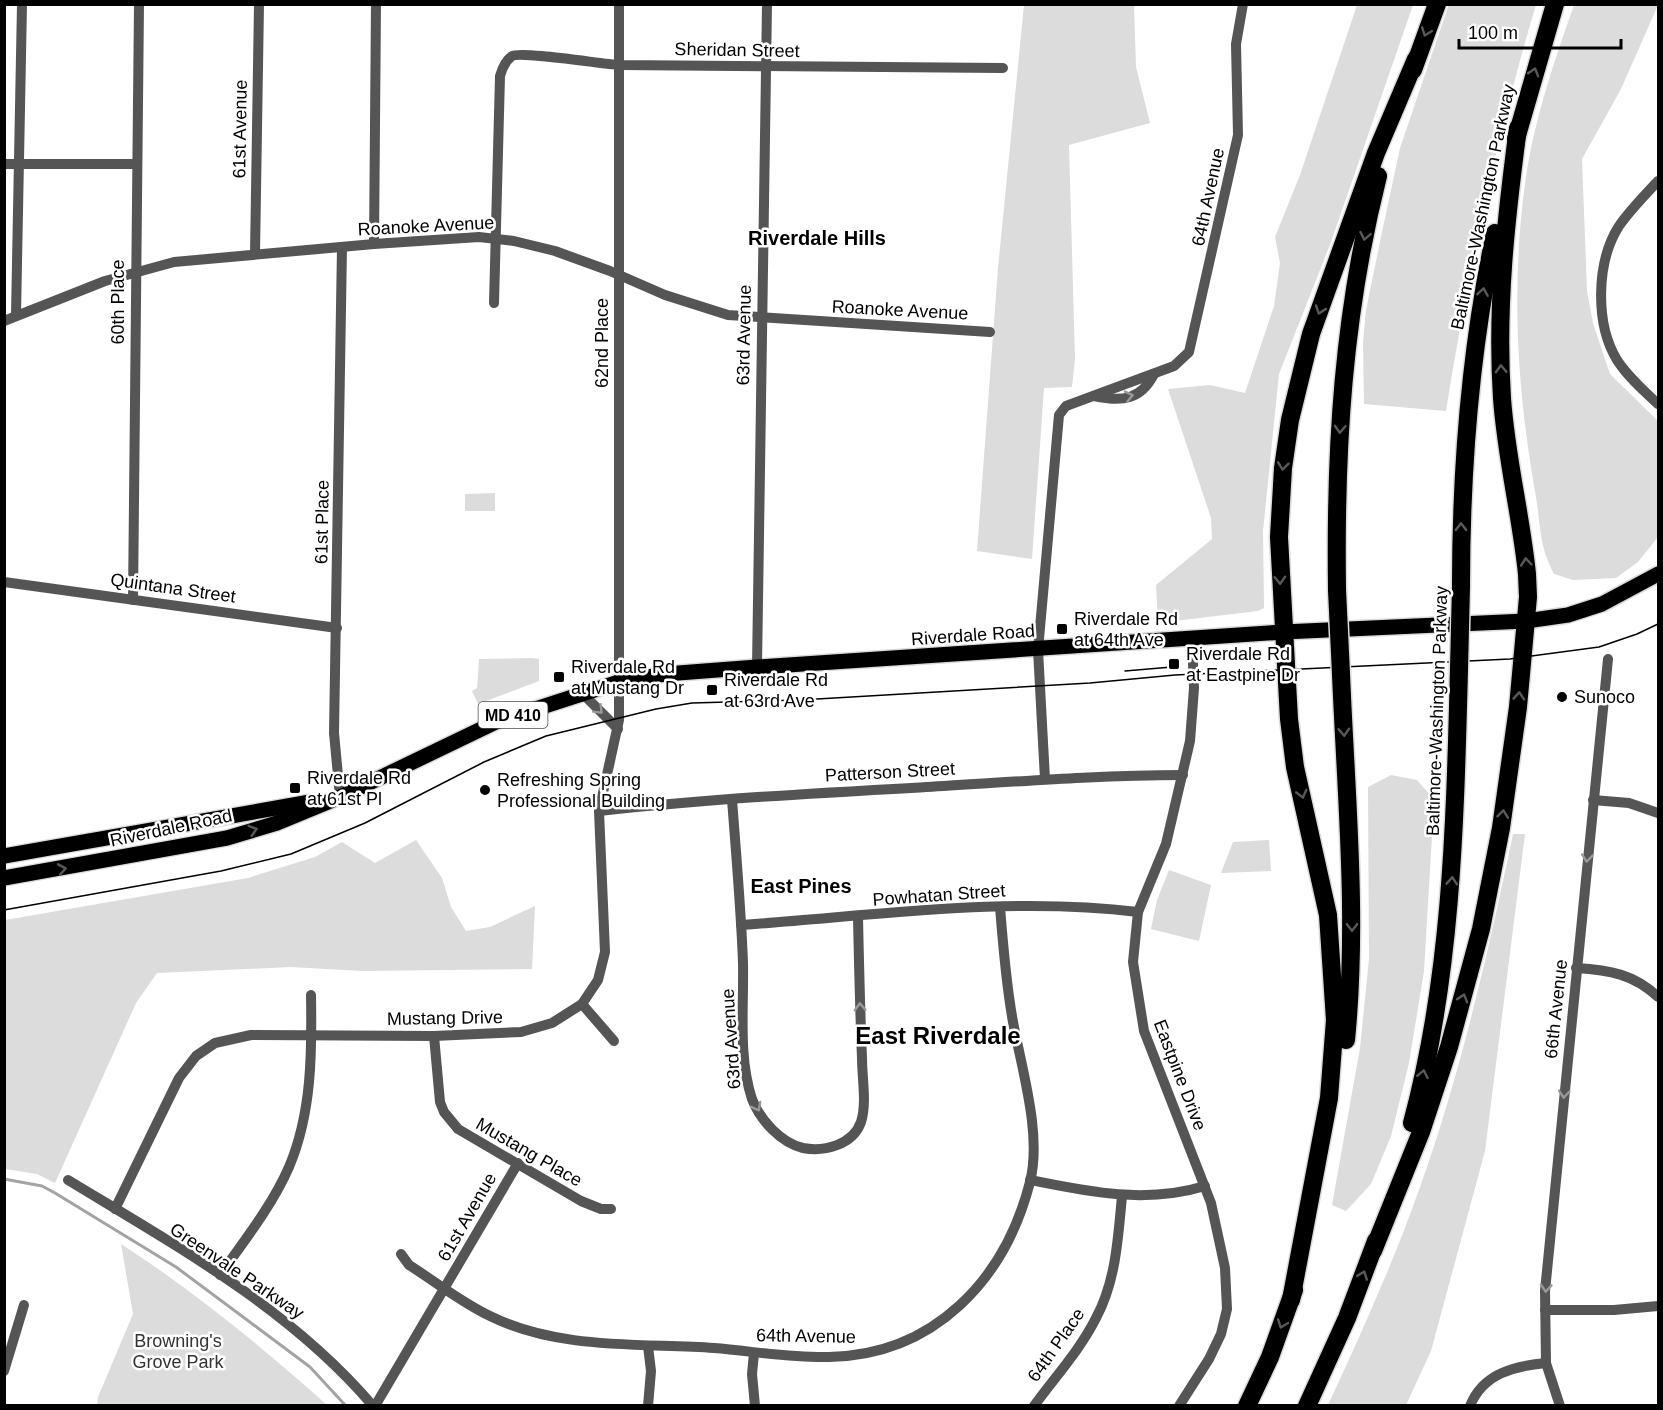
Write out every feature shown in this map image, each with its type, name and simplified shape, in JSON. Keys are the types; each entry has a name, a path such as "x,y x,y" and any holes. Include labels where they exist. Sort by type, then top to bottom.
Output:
{"highway":[{"path":"1291,1300 1329,1098 1335,1020 1328,915 1295,767 1283,632 1280,503 1290,420 1299,376 1322,301 1376,153 1437,4"},
{"name":"Baltimore-Washington Parkway","path":"1307,1406 1347,1318 1372,1251 1417,1102 1442,967 1454,845 1464,463 1473,360 1485,281 1518,128 1555,4"},
{"path":"1247,1406 1270,1358 1291,1300 1310,1239 1335,1129 1351,986 1352,887 1337,590 1342,373 1348,328 1379,174 1416,59"},
{"path":"1372,1251 1420,1132 1471,971 1501,828 1526,621 1527,574 1508,453 1500,364 1503,243 1518,128"}],"main road":[{"name":"Riverdale Road","path":"4,878 227,838 277,823 340,797 479,729 581,692 619,682 665,674 757,667 1283,632 1526,621 1568,615 1602,604 1659,574"},
{"name":"Riverdale Road","path":"4,856 104,841 340,797"}],"street":[{"path":"15,315 22,4"},
{"name":"60th Place","path":"133,600 139,4"},
{"name":"61st Avenue","path":"255,254 259,4"},
{"path":"374,244 376,4"},
{"name":"62nd Place","path":"619,4 619,682"},
{"name":"63rd Avenue","path":"757,667 767,4"},
{"name":"64th Avenue","path":"1045,779 1038,650 1059,415 1066,406 1094,396 1108,399 1132,397 1147,389 1154,374 1185,358 1194,332 1238,135 1236,44 1243,4"},
{"name":"Sheridan Street","path":"494,303 500,76 505,63 518,54 619,65 1003,68"},
{"path":"4,164 136,164"},
{"path":"1659,181 1627,215 1611,240 1605,263 1602,315 1605,331 1616,358 1624,370 1659,404"},
{"name":"Roanoke Avenue","path":"4,321 15,315 135,273 174,262 374,244 496,238 555,251 703,309 761,318 990,332"},
{"name":"61st Place","path":"340,797 334,734 342,247"},
{"name":"Quintana Street","path":"4,582 337,628"},
{"name":"Eastpine Drive","path":"1179,1406 1216,1346 1227,1309 1221,1246 1205,1186 1144,1031 1133,962 1138,912 1166,844 1193,720 1192,639"},
{"name":"66th Avenue","path":"1560,1406 1546,1363 1545,1310 1576,968 1608,659"},
{"name":"Mustang Drive","path":"115,1209 179,1078 205,1048 229,1038 251,1035 434,1036 536,1029 566,1016 582,1004 598,980 605,952 599,811 618,729 619,682"},
{"path":"581,692 618,729"},
{"name":"Patterson Street","path":"599,811 732,799 1045,779 1183,774"},
{"name":"63rd Avenue","path":"732,799 741,925 746,1071 753,1101 760,1114 777,1134 790,1143 816,1149 830,1148 843,1143 858,1128 862,1116 858,917"},
{"path":"1593,800 1629,803 1659,813"},
{"name":"Powhatan Street","path":"741,925 1000,907 1053,906 1138,912"},
{"name":"64th Avenue","path":"445,1288 490,1317 519,1327 573,1340 754,1353 849,1356 884,1350 919,1336 954,1312 981,1285 1015,1224 1030,1180 1033,1155 1029,1109 1010,1000 1000,907"},
{"path":"1576,968 1623,974 1636,979 1659,997"},
{"path":"220,1275 272,1198 289,1166 307,1096 312,1036 311,995"},
{"path":"582,1004 614,1041"},
{"name":"Mustang Place","path":"434,1036 438,1091 444,1112 458,1129 581,1201 601,1209 611,1209"},
{"name":"61st Avenue","path":"374,1406 518,1163"},
{"name":"Greenvale Parkway","path":"68,1180 220,1275 308,1339 374,1406"},
{"path":"1030,1180 1122,1196 1173,1192 1205,1186"},
{"name":"64th Place","path":"1034,1406 1075,1354 1097,1317 1116,1256 1122,1196"},
{"name":"61st Avenue","path":"401,1254 409,1265 445,1288"},
{"path":"4,1371 24,1305"},
{"path":"1545,1310 1614,1310 1659,1306"},
{"path":"648,1346 651,1371 648,1406"},
{"path":"754,1353 752,1374 755,1406"},
{"path":"1470,1406 1480,1389 1490,1379 1513,1368 1546,1363"}],"green space":[{"path":"1449,4 1536,5 1508,105 1484,206 1446,411 1364,404 1363,342 1366,310 1382,232 1400,148"},
{"path":"1024,5 1134,5 1136,67 1150,123 1069,145 1075,359 1072,387 1044,388 1032,559 977,551 998,268"},
{"path":"1357,5 1413,5 1331,242 1279,374 1263,531 1264,608 1258,611 1158,623 1156,585 1212,539 1211,518 1168,389 1210,385 1245,393 1274,306 1280,263 1275,237 1300,175"},
{"path":"1574,5 1658,5 1621,89 1582,159 1587,291 1593,323 1610,374 1658,421 1658,537 1638,562 1616,578 1573,580 1554,574 1543,543 1524,415 1517,299 1521,222 1533,138"},
{"path":"495,493 495,511 465,511 465,494"},
{"path":"479,659 539,659 539,681 478,704 472,691 477,688"},
{"path":"1391,775 1417,780 1431,796 1432,836 1424,971 1409,1063 1391,1136 1371,1184 1346,1211 1332,1205 1360,1048 1369,959 1368,787"},
{"path":"1513,834 1525,834 1485,1151 1431,1351 1406,1405 1328,1405 1388,1270 1435,1144 1461,1056"},
{"path":"416,840 442,878 451,907 466,931 490,927 535,906 532,969 363,971 291,967 157,973 136,1003 55,1183 37,1174 5,1169 5,920 248,878 315,857 342,842 375,863"},
{"path":"1269,840 1271,871 1221,873 1233,842"},
{"path":"1169,870 1211,885 1199,941 1151,929 1157,900"},
{"name":"Browning's Grove Park","path":"121,1244 227,1320 327,1405 97,1405 98,1397 133,1314"}],"waterway":[{"path":"4,1179 42,1186 176,1267 310,1367 346,1406"}],"tram line":[{"path":"4,910 221,871 291,854 365,823 484,762 546,736 656,709 692,703 800,700 1090,683 1175,675 1510,659 1599,647 1658,624"},
{"path":"1125,671 1172,667"}],"place":[{"name":"Riverdale Rd at 64th Ave","path":"1062,629"},
{"name":"Riverdale Rd at Eastpine Dr","path":"1174,664"},
{"name":"Riverdale Rd at Mustang Dr","path":"559,677"},
{"name":"Riverdale Rd at 63rd Ave","path":"712,690"},
{"name":"Sunoco","path":"1562,697"},
{"name":"Riverdale Rd at 61st Pl","path":"295,788"},
{"name":"Refreshing Spring Professional Building","path":"485,790"}],"district":[{"name":"Riverdale Hills","path":"817,238"},
{"name":"East Pines","path":"801,886"},
{"name":"East Riverdale","path":"938,1036"}]}
